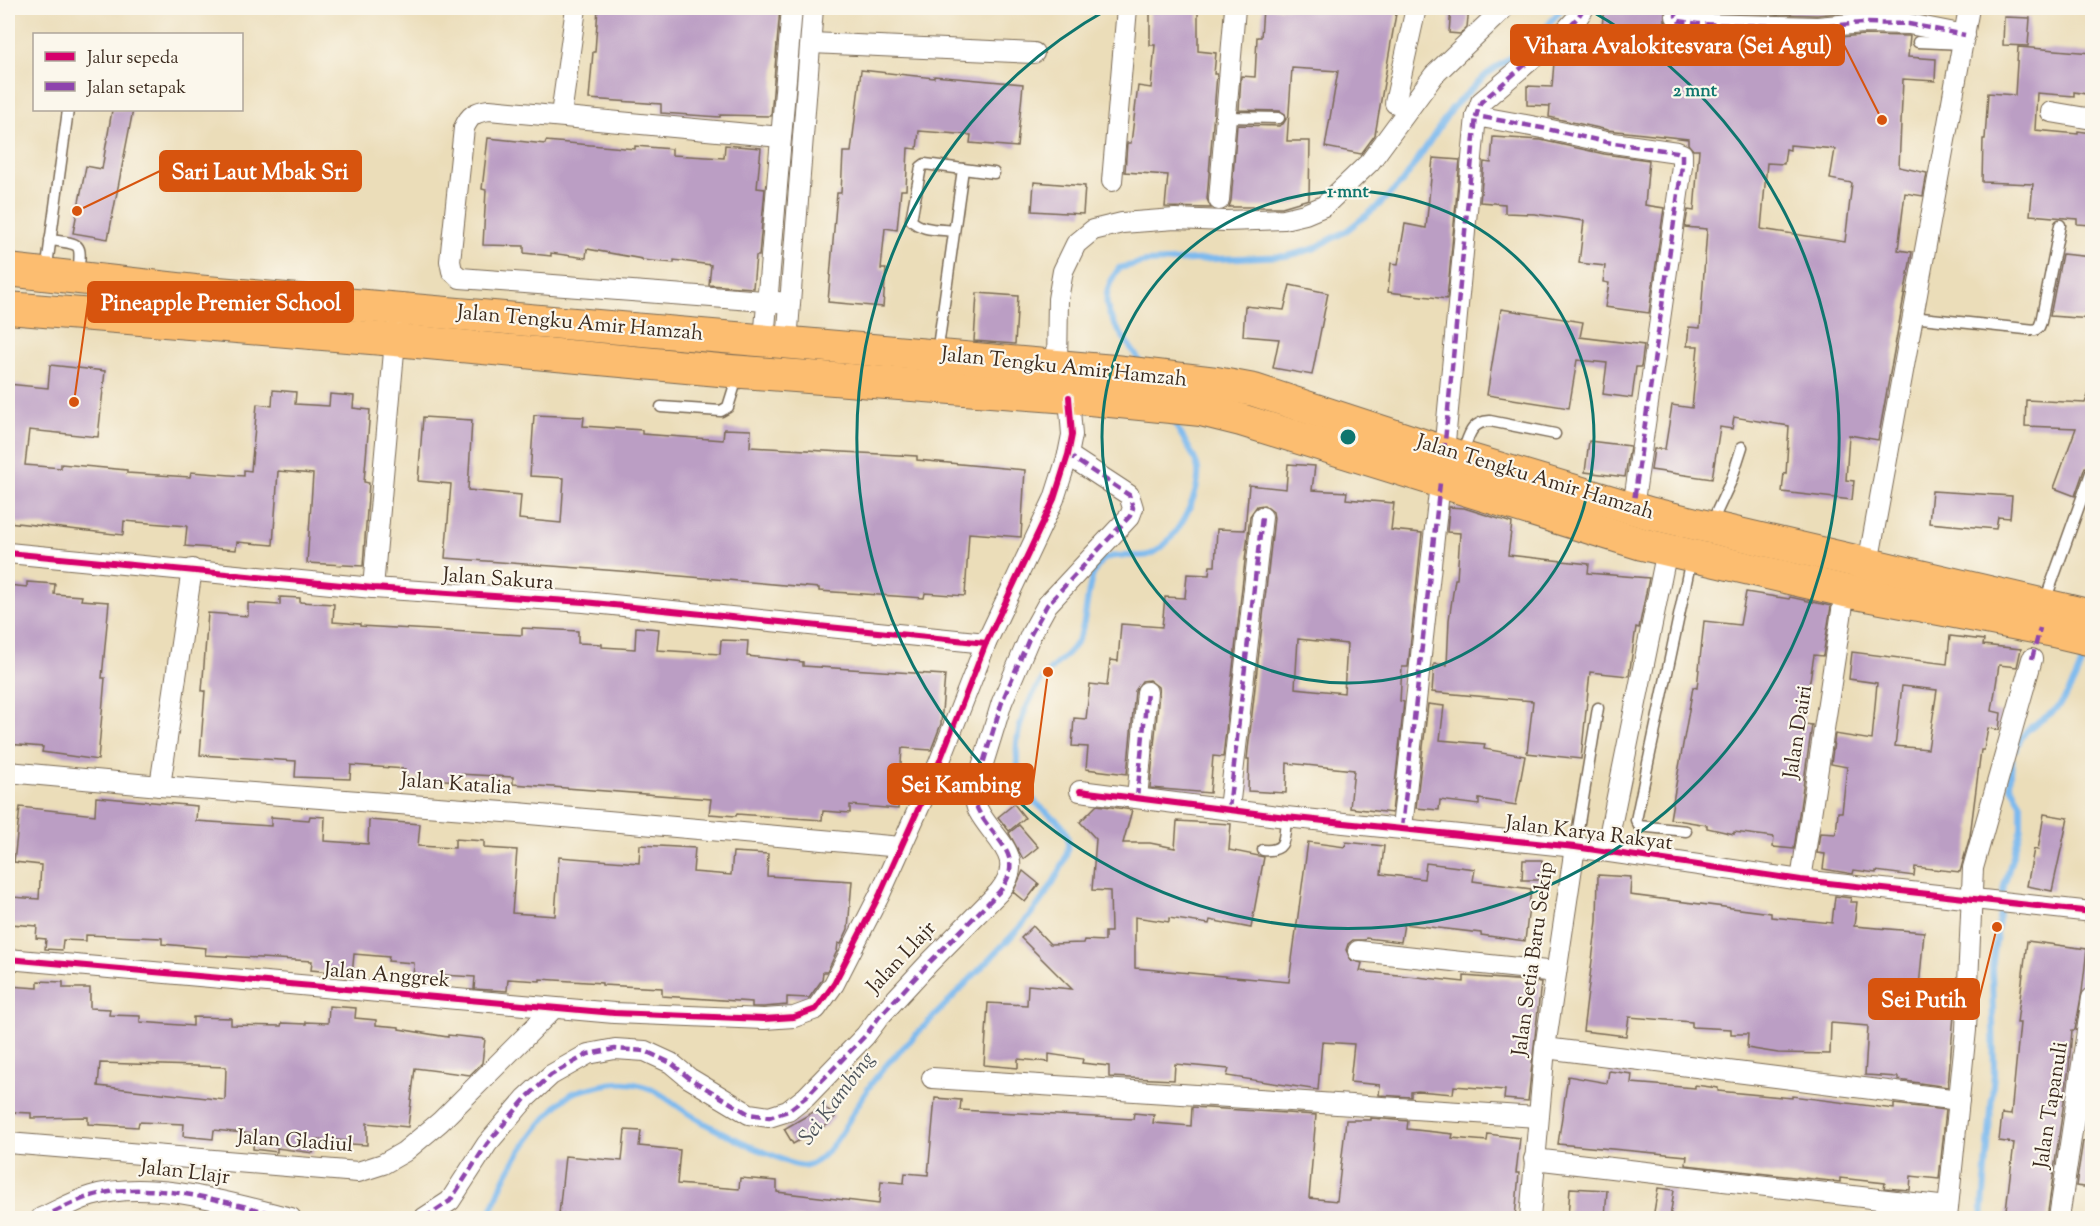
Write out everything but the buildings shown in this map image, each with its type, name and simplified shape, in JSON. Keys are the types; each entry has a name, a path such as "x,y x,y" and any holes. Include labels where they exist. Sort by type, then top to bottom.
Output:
{"main road":[{"name":"Jalan Tengku Amir Hamzah","path":"8,270 195,291 1114,371 1179,393 1201,410 1667,550 1845,591 2049,614 2092,616"},
{"name":"Jalan Tengku Amir Hamzah","path":"8,308 1122,403 1179,393 1254,390 1452,455 1641,510 1868,564 2049,614 2092,640"},
{"path":"1641,510 1667,550"}],"street":[{"path":"561,115 576,8"},
{"path":"775,341 767,302 792,8"},
{"path":"775,341 790,303 813,8"},
{"path":"1112,181 1127,8"},
{"path":"1219,200 1235,8"},
{"path":"1395,103 1416,8"},
{"path":"1057,366 1058,299 1063,271 1076,244 1093,230 1122,223 1175,219 1225,221 1284,219 1324,206 1370,162 1434,75 1504,8"},
{"path":"1452,455 1476,116 1481,102 1566,30 1584,8"},
{"path":"1677,8 1676,16 1679,21 1698,24 1817,27 1863,23 1910,24 1964,39"},
{"path":"1868,564 1969,8"},
{"path":"811,43 1034,53"},
{"path":"781,137 561,115 478,111 469,117 464,128 450,261 451,267 460,278 790,303"},
{"path":"2051,112 2092,119"},
{"path":"1476,116 1606,142 1682,154 1641,510"},
{"path":"373,588 397,308"},
{"name":"Jalan Anggrek","path":"8,959 614,1013 764,1019 794,1017 816,1009 834,984 854,947 901,848 939,763 986,643 1054,499 1072,435 1069,397"},
{"name":"Jalan Llajr","path":"424,1218 450,1201 488,1144 526,1098 551,1075 588,1054 615,1049 645,1051 670,1063 689,1078 749,1114 769,1117 788,1111 806,1097 929,963 999,892 1005,884 1011,863 1006,850 978,810 975,796 1002,702 1031,634 1047,605 1130,516 1132,508 1129,495 1068,455"},
{"path":"1402,828 1440,483"},
{"path":"1229,809 1262,517"},
{"path":"1606,851 1667,550"},
{"name":"Jalan Sakura","path":"8,553 373,588 584,602 986,643"},
{"path":"160,786 192,569"},
{"name":"Jalan Dairi","path":"1802,880 1845,591"},
{"path":"1534,1159 1947,1213 1969,991 1974,900 1972,868 2032,660"},
{"path":"1137,798 1147,692"},
{"name":"Jalan Katalia","path":"8,772 518,813 901,848"},
{"name":"Jalan Karya Rakyat","path":"1080,791 1286,817 1575,847 1802,880 2092,912"},
{"name":"Jalan Setia Baru Sekip","path":"1530,1218 1545,1048 1575,847"},
{"path":"1358,951 1556,972"},
{"name":"Jalan Tapanuli","path":"2059,1218 2092,998"},
{"name":"Jalan Gladiul","path":"8,1143 358,1172 382,1164 404,1152 440,1122 554,1008"},
{"path":"1545,1048 1959,1100"},
{"path":"932,1078 1538,1117"},
{"name":"Jalan Llajr","path":"41,1218 91,1196 141,1189 225,1201 291,1218"}],"lane":[{"path":"1918,42 1964,39"},
{"path":"46,273 68,111"},
{"path":"1225,117 1279,118"},
{"path":"954,231 923,228 911,220 922,165 994,172"},
{"path":"936,355 963,169"},
{"path":"1912,317 2035,330 2041,322 2060,225"},
{"path":"50,240 78,245 80,250 78,277"},
{"path":"661,407 721,411 728,407 735,391 739,371"},
{"path":"1452,455 1481,421 1555,434"},
{"path":"1709,528 1731,481 1742,447"},
{"path":"2049,614 2092,470"},
{"path":"1667,550 1636,820 1639,826 1686,831"},
{"name":"Jalan Setia Baru Sekip","path":"1575,847 1598,708"},
{"path":"1263,850 1281,848 1284,841 1286,817"}],"waterway":[{"name":"Sei Kambing","path":"1141,364 1111,318 1107,307 1110,282 1119,268 1146,262 1287,256 1313,249 1346,231 1378,206 1404,180 1452,108 1487,74 1535,41 1562,8"},
{"name":"Sei Kambing","path":"485,1218 494,1206 503,1182 516,1159 543,1120 573,1093 613,1083 642,1085 665,1097 702,1122 739,1141 794,1164 802,1166 811,1164 835,1142 868,1088 888,1063 1023,924 1052,885 1064,862 1068,844 1067,835 1061,824 1033,799 1020,773 1017,746 1022,719 1041,681 1072,649 1078,639 1092,578 1100,563 1110,557 1142,556 1158,550 1177,530 1185,517 1196,488 1197,465 1171,417"},
{"path":"2016,749 2028,729 2055,710 2065,697 2078,672 2087,647"},
{"path":"1982,1218 1994,1073 1992,967 2004,886 2021,828 2021,803 2010,785 2012,761"}],"marked path":[{"path":"1584,8 1566,30 1481,102 1476,116 1606,142 1682,154 1633,508"},
{"path":"1677,8 1676,16 1679,21 1698,24 1817,27 1863,23 1909,24 1965,35"},
{"path":"1444,452 1476,116"},
{"path":"424,1218 450,1201 487,1144 526,1098 551,1075 588,1054 615,1049 645,1051 671,1063 689,1078 749,1114 769,1117 788,1111 806,1097 865,1036 880,1016 929,963 999,892 1007,879 1010,868 1009,858 978,810 975,797 977,783 1002,702 1031,634 1047,605 1130,516 1133,508 1129,495 1068,455"},
{"path":"1402,828 1440,483"},
{"path":"1229,809 1262,517"},
{"path":"2032,659 2040,628"},
{"path":"1137,798 1147,692"},
{"path":"41,1218 91,1196 114,1191 139,1190 191,1195 291,1218"}],"cycle path":[{"path":"8,959 614,1013 764,1019 794,1017 816,1009 834,984 880,894 939,763 986,643 1054,499 1072,435 1069,397"},
{"path":"8,553 373,588 584,602 986,643"},
{"path":"1080,791 1286,817 1575,847 1801,880 2092,912"}],"place":[{"name":"Vihara Avalokitesvara (Sei Agul)","path":"1882,120"},
{"name":"Sari Laut Mbak Sri","path":"77,211"},
{"name":"Pineapple Premier School","path":"74,402"},
{"name":"Sei Kambing","path":"1048,672"},
{"name":"Sei Putih","path":"1997,927"}]}
